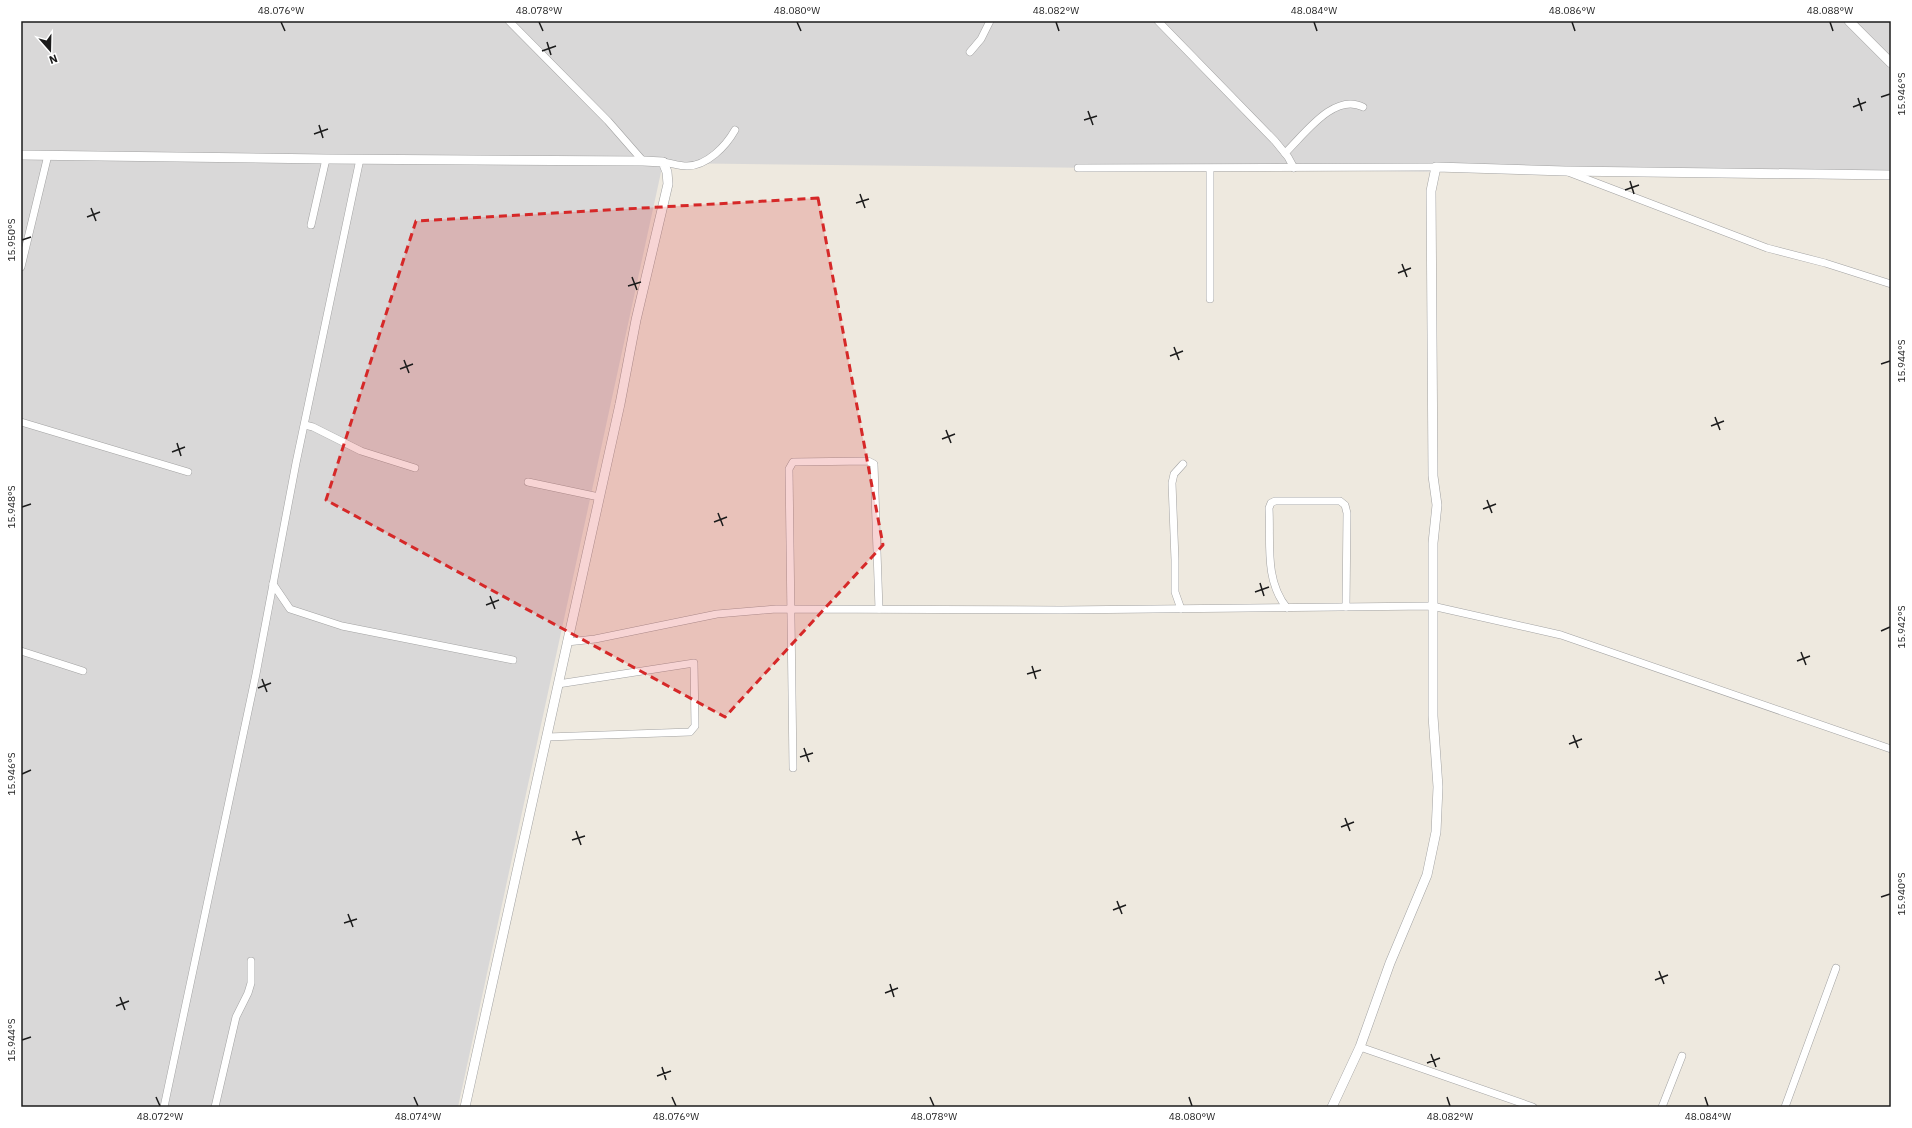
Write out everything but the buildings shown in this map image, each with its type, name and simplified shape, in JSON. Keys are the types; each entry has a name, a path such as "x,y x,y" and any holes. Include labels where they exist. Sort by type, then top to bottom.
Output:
{"street":[{"path":"509,21 603,116 644,161"},
{"path":"970,52 981,39 990,21"},
{"path":"1158,21 1285,153 1294,168"},
{"path":"1849,21 1891,63"},
{"path":"1285,153 1334,107 1353,103 1363,107"},
{"path":"21,155 644,161 663,162 687,166 702,164 721,148 736,130"},
{"path":"21,267 48,155"},
{"path":"311,225 326,159"},
{"path":"164,1107 256,674 305,425 360,159"},
{"path":"465,1107 600,497 636,320 668,184 667,172 663,162"},
{"path":"1332,1107 1360,1047 1390,963 1427,875 1436,832 1438,787 1433,716 1432,606 1433,543 1437,505 1433,476 1432,198 1436,167"},
{"path":"1078,168 1210,169 1436,167 1566,172 1891,175"},
{"path":"1210,169 1210,299"},
{"path":"1566,172 1766,248 1825,263 1891,284"},
{"path":"21,422 188,472"},
{"path":"305,425 313,427 361,451 415,468"},
{"path":"793,768 789,469 794,462 816,460 868,461 874,464 879,609"},
{"path":"1181,610 1175,592 1172,483 1174,474 1183,464"},
{"path":"528,482 600,497"},
{"path":"1286,608 1280,600 1272,578 1269,508 1271,503 1275,501 1340,501 1345,505 1347,513 1346,607"},
{"path":"273,584 290,609 314,618 342,626 513,660"},
{"path":"568,642 595,639 633,630 746,610 1181,610 1432,606 1562,635 1891,750"},
{"path":"21,651 83,670"},
{"path":"547,738 690,732 695,726 694,663 558,684"},
{"path":"215,1107 236,1017 251,984 252,961"},
{"path":"1785,1107 1836,968"},
{"path":"1360,1047 1533,1107"},
{"path":"1662,1107 1682,1056"}],"highlighted area":[{"path":"818,198 883,545 725,717 326,500 416,221"}],"shaded area":[{"path":"21,21 1891,21 1891,177 663,163 458,1107 21,1107"}]}
